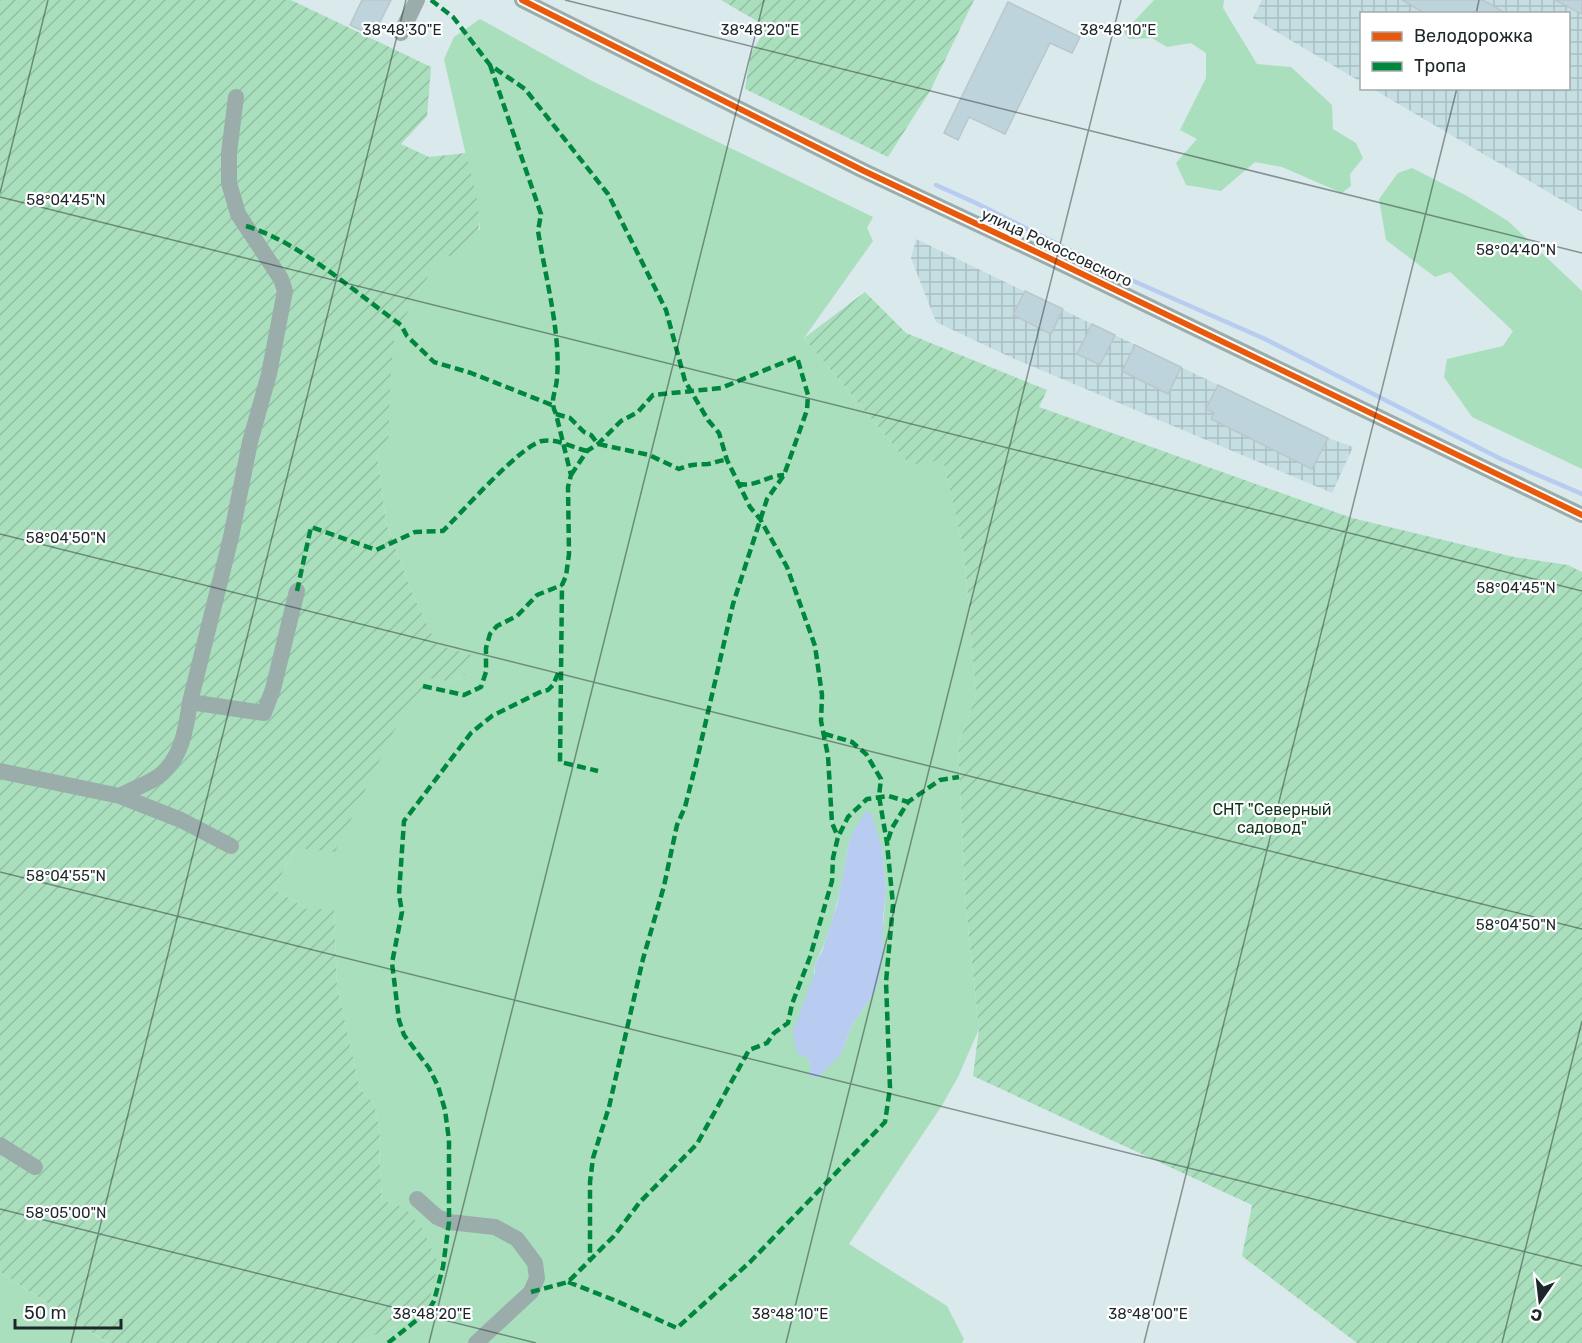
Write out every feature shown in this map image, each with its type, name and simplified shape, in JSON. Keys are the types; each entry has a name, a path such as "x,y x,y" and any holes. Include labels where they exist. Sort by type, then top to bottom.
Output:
{"street":[{"path":"401,33 417,0"},
{"name":"улица Рокоссовского","path":"522,0 864,171 1582,515"},
{"path":"120,796 158,776 173,761 186,729 190,702 231,537 250,442 269,374 285,291 281,279 238,214 230,183 229,153 236,97"},
{"path":"190,702 264,713 273,689 297,591"},
{"path":"0,771 120,796 181,820 231,846"},
{"path":"0,1145 35,1167"},
{"path":"417,1199 437,1217 449,1222 495,1227 517,1239 536,1263 537,1278 531,1292 476,1343"}],"shaded area":[{"path":"1262,0 1582,0 1582,212 1375,90 1570,90 1570,12 1360,12 1360,81 1253,18"},
{"path":"916,239 1328,438 1353,447 1332,493 1010,357 936,322 911,258"}],"green space":[{"path":"0,0 291,0 431,67 427,116 401,144 429,157 466,153 479,213 477,236 473,245 464,252 453,257 441,253 395,335 391,368 388,447 377,453 386,523 413,595 437,645 472,655 465,675 452,682 429,678 393,733 335,852 295,848 274,889 307,909 334,909 337,986 360,1089 374,1103 380,1132 382,1201 404,1207 423,1230 438,1264 429,1302 397,1326 355,1343 108,1343 0,1272"},
{"path":"721,0 974,0 930,91 888,157 745,89 751,53 767,27"},
{"path":"1154,0 1224,0 1223,8 1257,64 1291,67 1332,105 1333,129 1356,143 1363,158 1350,174 1351,186 1342,193 1282,167 1255,162 1221,191 1186,185 1176,163 1197,139 1180,130 1206,78 1206,53 1191,43 1167,47 1152,38 1129,39 1124,32"},
{"path":"480,19 592,81 873,217 867,228 873,241 804,338 910,465 943,459 964,551 976,695 958,745 966,908 979,1029 958,1077 941,1107 849,1244 947,1306 964,1339 962,1343 355,1343 397,1326 382,1201 380,1132 374,1103 360,1089 337,986 334,909 307,909 274,889 295,848 393,733 429,677 452,682 465,675 471,655 437,646 413,595 386,523 377,453 395,335 441,252 480,229 477,204 444,59 454,37","holes":["849,842 882,848 886,892 878,982 873,994 851,1027 841,1054 811,1065 806,1056 815,964 828,935"]},
{"path":"1412,168 1467,196 1508,221 1582,291 1582,469 1472,417 1444,377 1447,359 1503,346 1513,331 1450,272 1435,277 1386,240 1379,199 1398,173"},
{"name":"СНТ \"Северный садовод\"","path":"865,292 906,333 1047,390 1039,407 1352,518 1514,557 1568,565 1582,572 1582,1343 1357,1343 1242,1256 1252,1205 973,1076 979,1029 966,908 958,745 976,695 964,551 943,460 910,465 804,338"},
{"path":"0,1272 106,1342 108,1343 0,1343"}],"water":[{"path":"866,811 871,813 882,848 886,892 883,952 878,982 873,994 851,1027 841,1054 820,1076 809,1077 811,1065 806,1056 799,1055 793,1031 837,905 849,842"}],"building":[{"path":"362,0 391,0 373,36 350,25"},
{"path":"1402,0 1483,0 1504,12 1423,12"},
{"path":"1555,0 1582,0 1582,14"},
{"path":"1008,2 1080,37 1072,53 1050,43 1005,134 969,117 958,140 944,133"},
{"path":"1025,291 1063,309 1051,334 1013,315"},
{"path":"1092,324 1115,335 1100,365 1077,354"},
{"path":"1135,345 1181,367 1168,394 1122,371"},
{"path":"1218,385 1328,438 1312,469 1211,419 1214,413 1206,409"}],"waterway":[{"path":"936,185 1113,272 1265,339 1501,459 1582,494"}],"marked path":[{"path":"431,0 453,17 490,65 525,89 608,194 666,310 685,381 708,420 719,433 727,460 750,507 760,519 787,567 815,646 822,695 821,721 828,756 832,823 838,837"},
{"path":"490,65 541,214 538,231 557,343 557,378 553,405 571,475 568,487 569,554 566,576 562,585 560,762 598,771"},
{"path":"246,226 286,243 326,269 401,325 407,336 434,362 471,373 552,405"},
{"path":"571,475 587,451 598,444 621,421 638,412 653,395 721,388 797,357 808,395 807,410 784,475 767,499 733,604 696,764 685,807 677,825 609,1107 593,1158 590,1182 590,1260"},
{"path":"556,414 570,418 584,432 591,435 598,444 649,455 679,469 727,460"},
{"path":"297,591 311,527 376,550 415,532 443,531 520,454 542,441 553,441 587,451"},
{"path":"738,484 751,484 784,475"},
{"path":"423,686 464,695 481,687 486,672 486,648 490,634 497,626 517,616 537,595 562,585"},
{"path":"388,1343 428,1311 434,1301 443,1267 449,1222 449,1140 445,1110 438,1086 429,1068 404,1035 399,1020 392,963 402,912 399,894 404,821 471,733 492,716 548,690 553,685 560,669"},
{"path":"568,1282 677,1328 750,1262 885,1122 890,1088 886,982 893,905 887,843 879,796 881,779 866,754 852,742 825,734"},
{"path":"888,840 892,828 908,802 940,780 959,777"},
{"path":"531,1292 568,1282 614,1236 640,1202 697,1144 749,1050 767,1043 774,1033 788,1023 792,1004 810,957 832,881 833,858 838,837 848,817 867,799 889,796 908,802"}],"cycle path":[{"path":"522,0 864,171 1582,515"}]}
